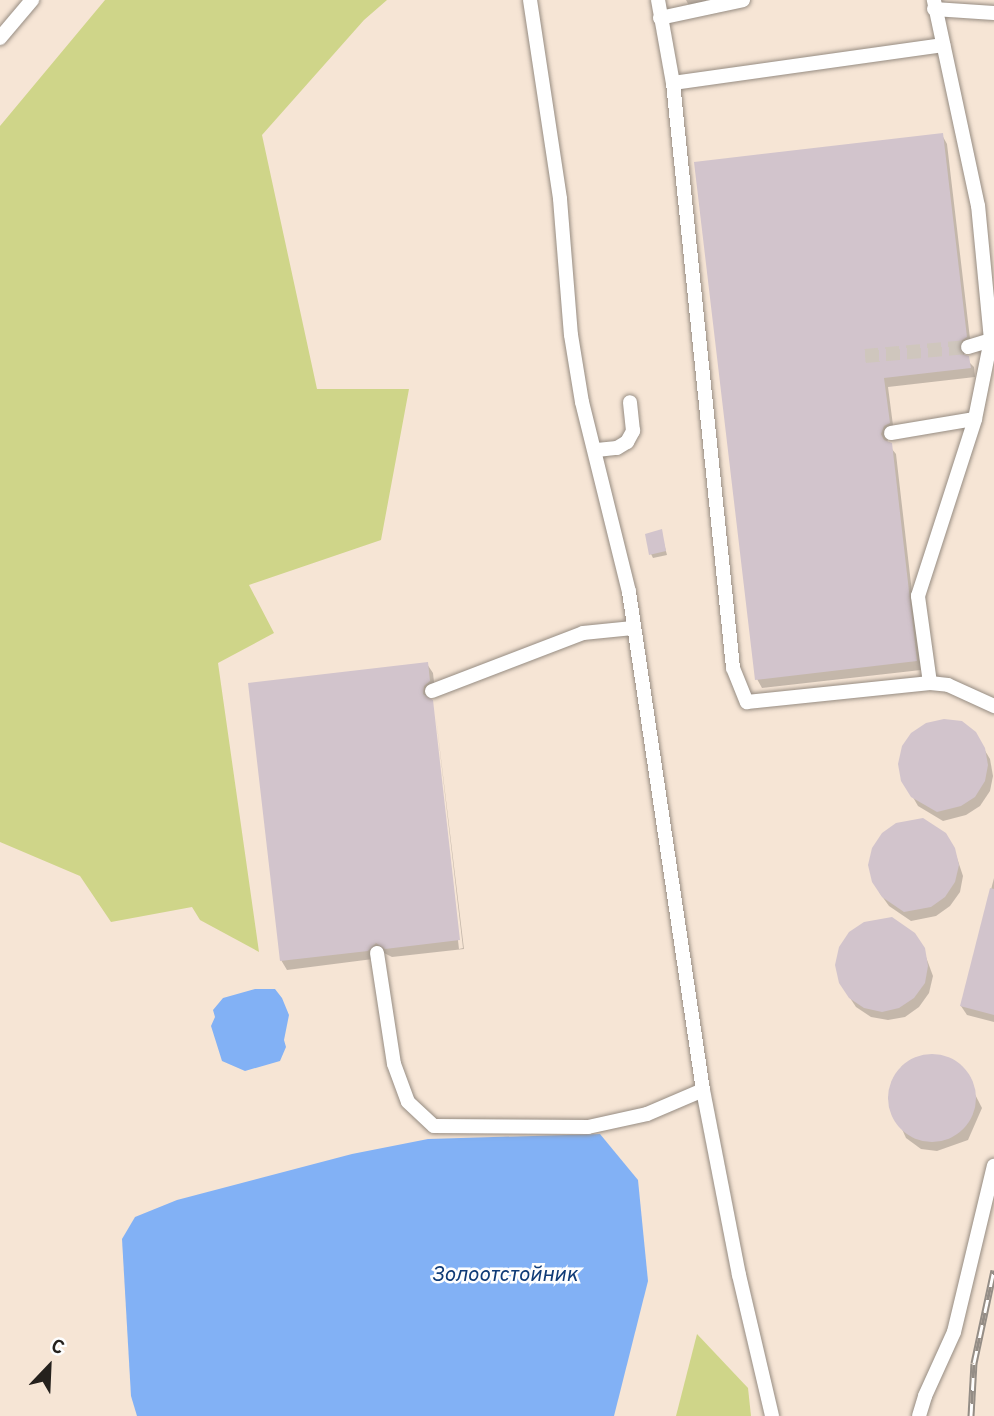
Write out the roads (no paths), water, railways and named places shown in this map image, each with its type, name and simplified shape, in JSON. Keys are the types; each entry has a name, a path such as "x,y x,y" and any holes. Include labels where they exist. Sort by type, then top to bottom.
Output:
{"lane":[{"path":"0,37 32,0"},
{"path":"530,0 560,200 571,335 582,402 597,450 629,592 704,1090 739,1275 772,1416"},
{"path":"658,0 673,83 730,641 737,679 747,702 930,683 948,685 994,706"},
{"path":"660,18 743,0"},
{"path":"930,683 918,596 975,419 991,340 978,206 934,4 994,13"},
{"path":"673,83 943,45"},
{"path":"968,347 991,340"},
{"path":"597,450 617,448 627,442 633,431 630,402"},
{"path":"891,433 975,419"},
{"path":"432,691 583,633 633,628"},
{"path":"377,953 394,1064 408,1102 433,1126 589,1127 646,1114 704,1090"},
{"path":"918,1416 954,1332 994,1166"}],"water":[{"path":"255,989 275,989 282,998 289,1015 284,1040 286,1047 280,1061 245,1071 222,1061 211,1026 215,1017 213,1010 223,998"},
{"name":"Золоотстойник","path":"600,1134 638,1180 648,1281 614,1416 137,1416 131,1396 122,1239 135,1217 177,1200 352,1154 428,1139"}],"tunnel":[{"path":"865,356 968,347"}],"railway":[{"path":"971,1416 974,1363 994,1270"}]}
